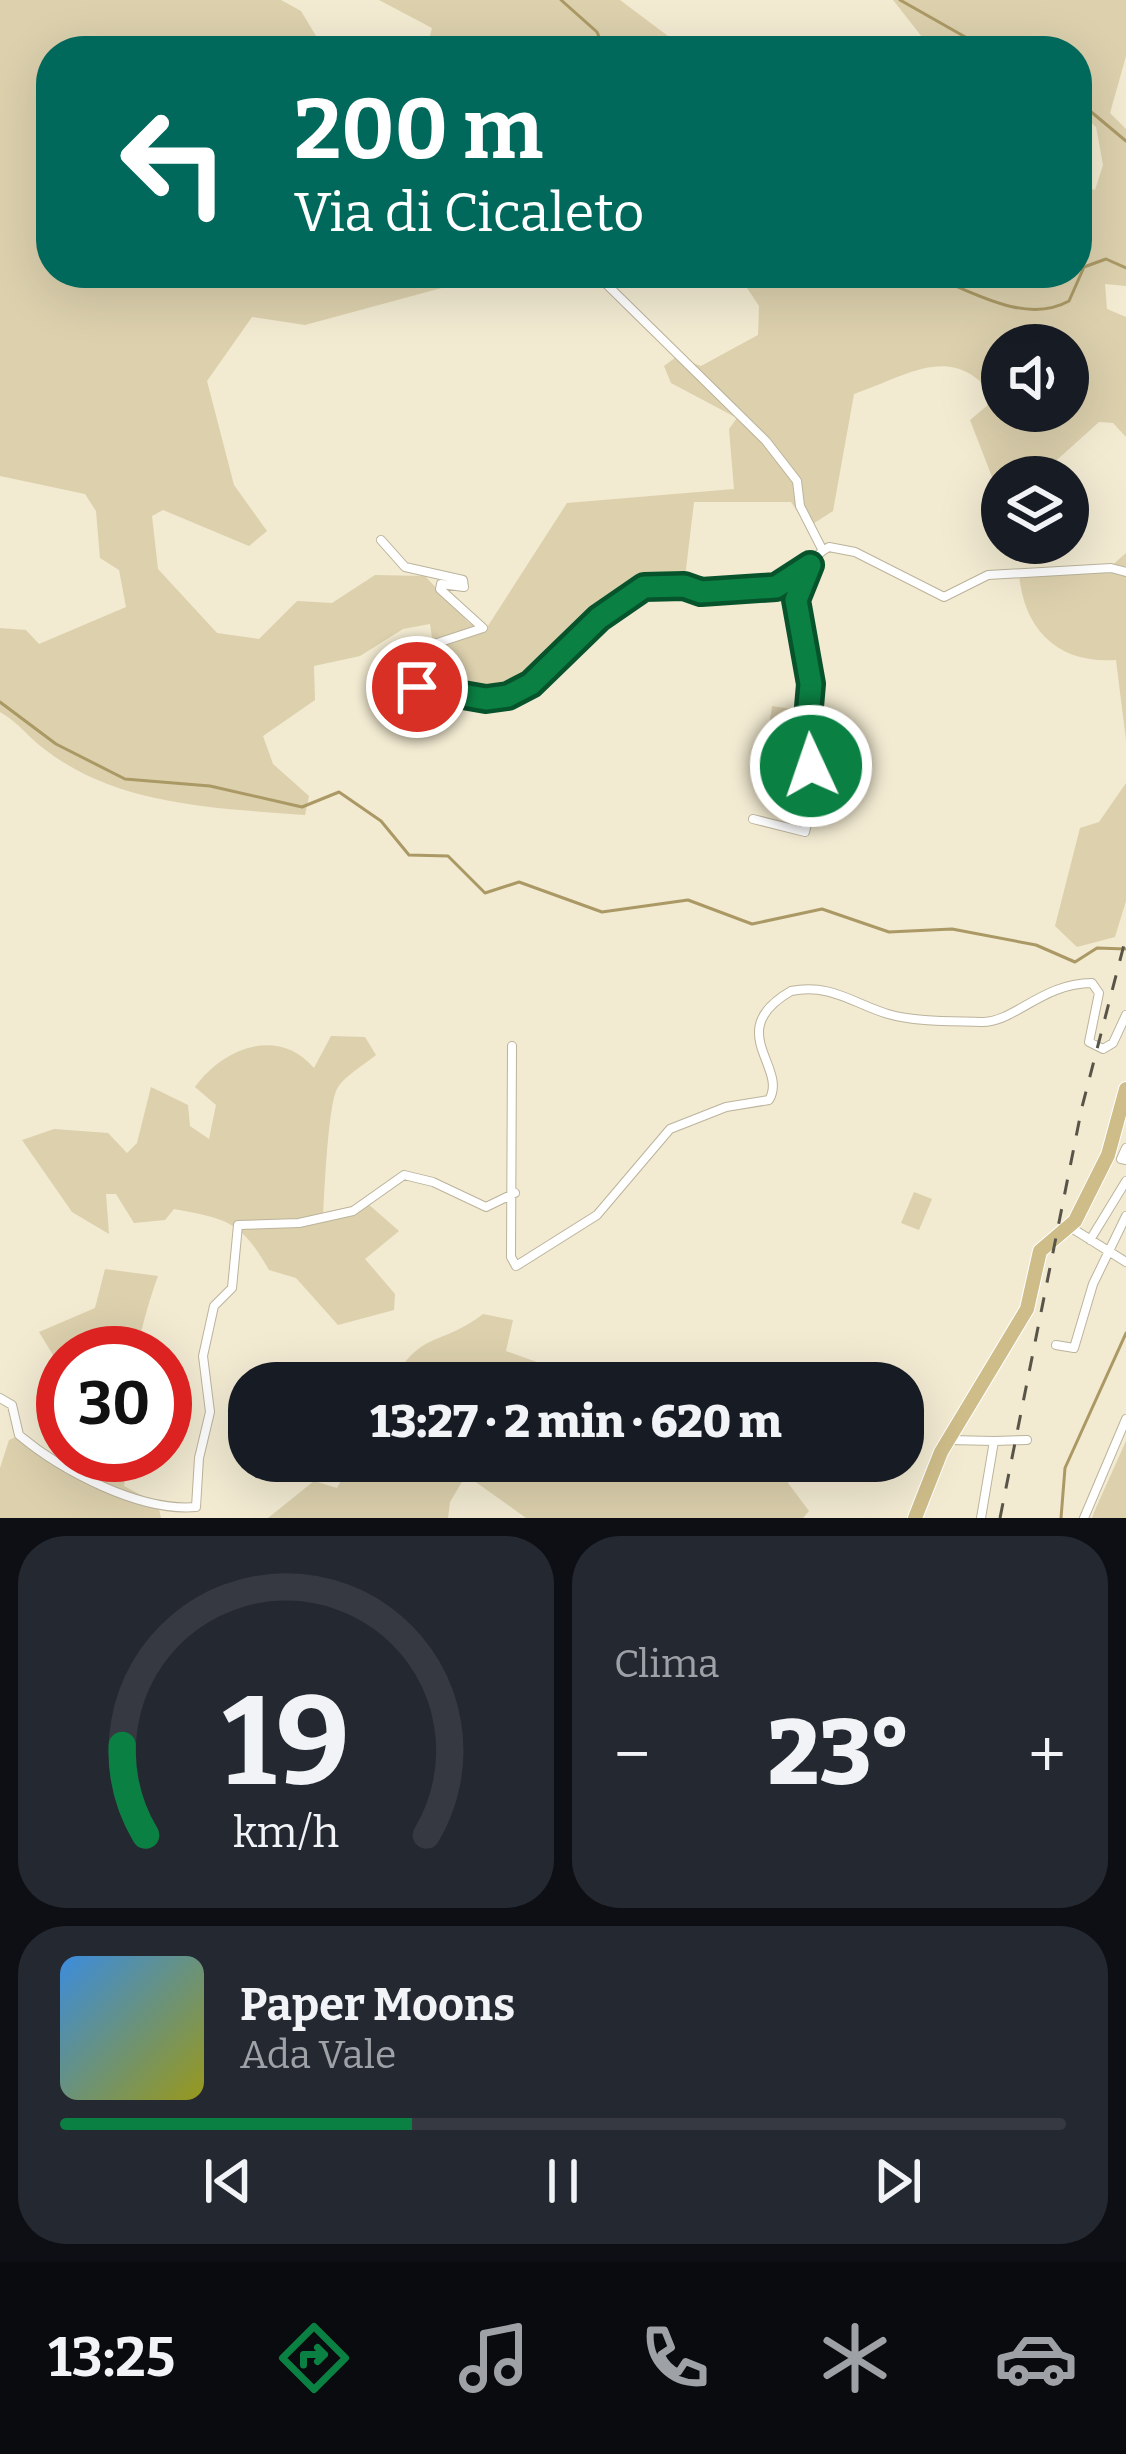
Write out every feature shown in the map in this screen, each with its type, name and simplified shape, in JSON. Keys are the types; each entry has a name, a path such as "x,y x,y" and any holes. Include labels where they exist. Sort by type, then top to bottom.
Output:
{"main road":[{"path":"915,1518 948,1440 1027,1309 1040,1251 1070,1227 1112,1148 1126,1089"}],"street":[{"path":"611,288 766,442 797,481 800,506 822,549"},
{"path":"381,540 412,570 463,580 464,587 441,584 440,589 483,628 413,651 405,660 405,679 417,687 486,699 531,684 599,618 644,587 684,586 701,592 776,587 810,565"},
{"path":"753,820 805,832 819,774 804,764 811,684 796,600 822,549"},
{"path":"822,549 856,552 944,597 988,575 1111,568 1126,572"},
{"path":"512,1046 515,1193 511,1257 517,1266 585,1225 670,1129 726,1107 769,1100 774,1081 758,1046 761,1023 791,991 848,995 889,1015 985,1023 1004,1018 1040,994 1092,983 1099,993 1089,1042 1103,1049 1116,1039 1126,1015"},
{"path":"1126,1148 1120,1159 1126,1160"},
{"path":"0,1398 12,1405 19,1435 78,1470 162,1509 196,1507 199,1458 210,1412 203,1356 214,1306 232,1288 238,1225 299,1222 353,1211 404,1175 434,1182 486,1207 515,1193"},
{"path":"1090,1240 1126,1181"},
{"path":"1056,1345 1074,1348 1107,1250 1126,1216"},
{"path":"1070,1227 1126,1262"},
{"path":"1084,1518 1126,1419"},
{"path":"948,1440 1027,1440"},
{"path":"981,1518 994,1441"}],"shaded area":[{"path":"0,0 281,0 301,11 316,36 36,36 36,288 442,288 305,325 252,317 207,381 234,485 267,531 249,546 163,510 152,516 158,569 217,633 259,639 297,601 332,603 375,575 425,576 469,623 486,629 567,503 734,489 729,429 737,418 671,383 664,366 676,357 701,366 758,335 759,306 747,288 1092,288 1092,189 1103,165 1092,124 1092,36 921,36 893,0 1126,0 1126,56 1110,113 1126,129 1126,286 1105,284 1107,309 1126,317 1126,437 1113,423 1099,422 1089,431 1089,324 981,324 981,382 964,371 930,367 854,394 833,511 808,527 791,502 694,502 684,586 644,587 599,618 531,684 486,699 439,689 430,624 403,629 360,656 314,666 315,700 263,736 273,764 309,796 305,815 168,801 102,782 43,748 0,712 0,628 26,630 39,644 126,607 119,570 100,558 96,511 85,494 0,476"},
{"path":"379,0 620,0 668,36 430,36 432,28"},
{"path":"981,411 981,432 1088,432 1061,456 984,456 970,420"},
{"path":"1126,553 1126,740 1116,660 1078,656 1048,640 1028,612 1019,574 1108,569"},
{"path":"772,706 792,709 787,745 767,742"},
{"path":"1126,783 1126,901 1115,937 1077,947 1055,926 1080,828 1099,822"},
{"path":"331,1036 365,1037 376,1055 346,1078 335,1096 323,1221 367,1203 399,1231 365,1259 395,1294 394,1310 338,1325 296,1278 269,1270 241,1232 208,1216 174,1209 165,1220 134,1223 116,1194 106,1194 109,1234 72,1212 22,1140 54,1129 108,1133 127,1153 137,1143 151,1087 188,1105 190,1126 209,1139 216,1105 195,1087 220,1062 268,1045 300,1055 314,1068"},
{"path":"914,1192 932,1199 919,1230 901,1223"},
{"path":"105,1269 158,1276 143,1326 53,1326 95,1308"},
{"path":"483,1314 513,1320 506,1351 537,1362 405,1362 422,1347"},
{"path":"16,1437 36,1449 36,1482 125,1482 124,1486 158,1504 161,1518 0,1518 0,1468 9,1440"},
{"path":"1126,1441 1126,1518 1092,1518 1095,1510"},
{"path":"313,1482 337,1488 340,1482 462,1482 450,1502 448,1518 268,1518"},
{"path":"476,1482 788,1482 809,1511 803,1518 526,1518"}],"waterway":[{"path":"561,0 599,36"},
{"path":"900,0 964,36"},
{"path":"1092,113 1126,141"},
{"path":"1092,264 1106,259 1126,268"},
{"path":"962,288 996,302 1034,309 1069,301 1075,288"},
{"path":"0,702 56,744 125,779 210,786 302,807 339,792 381,821 409,855 448,856 485,893 519,882 602,912 688,900 752,924 822,909 889,932 952,929 1036,945 1075,962 1097,948 1126,949"},
{"path":"1061,1518 1065,1468 1126,1333"}],"railway":[{"path":"1000,1518 1082,1107 1126,937"}],"route":[{"path":"417,687 486,699 508,696 531,684 599,618 644,587 684,586 701,592 747,585 776,587 791,582 810,565 796,600 811,684 804,764 811,766"}]}
